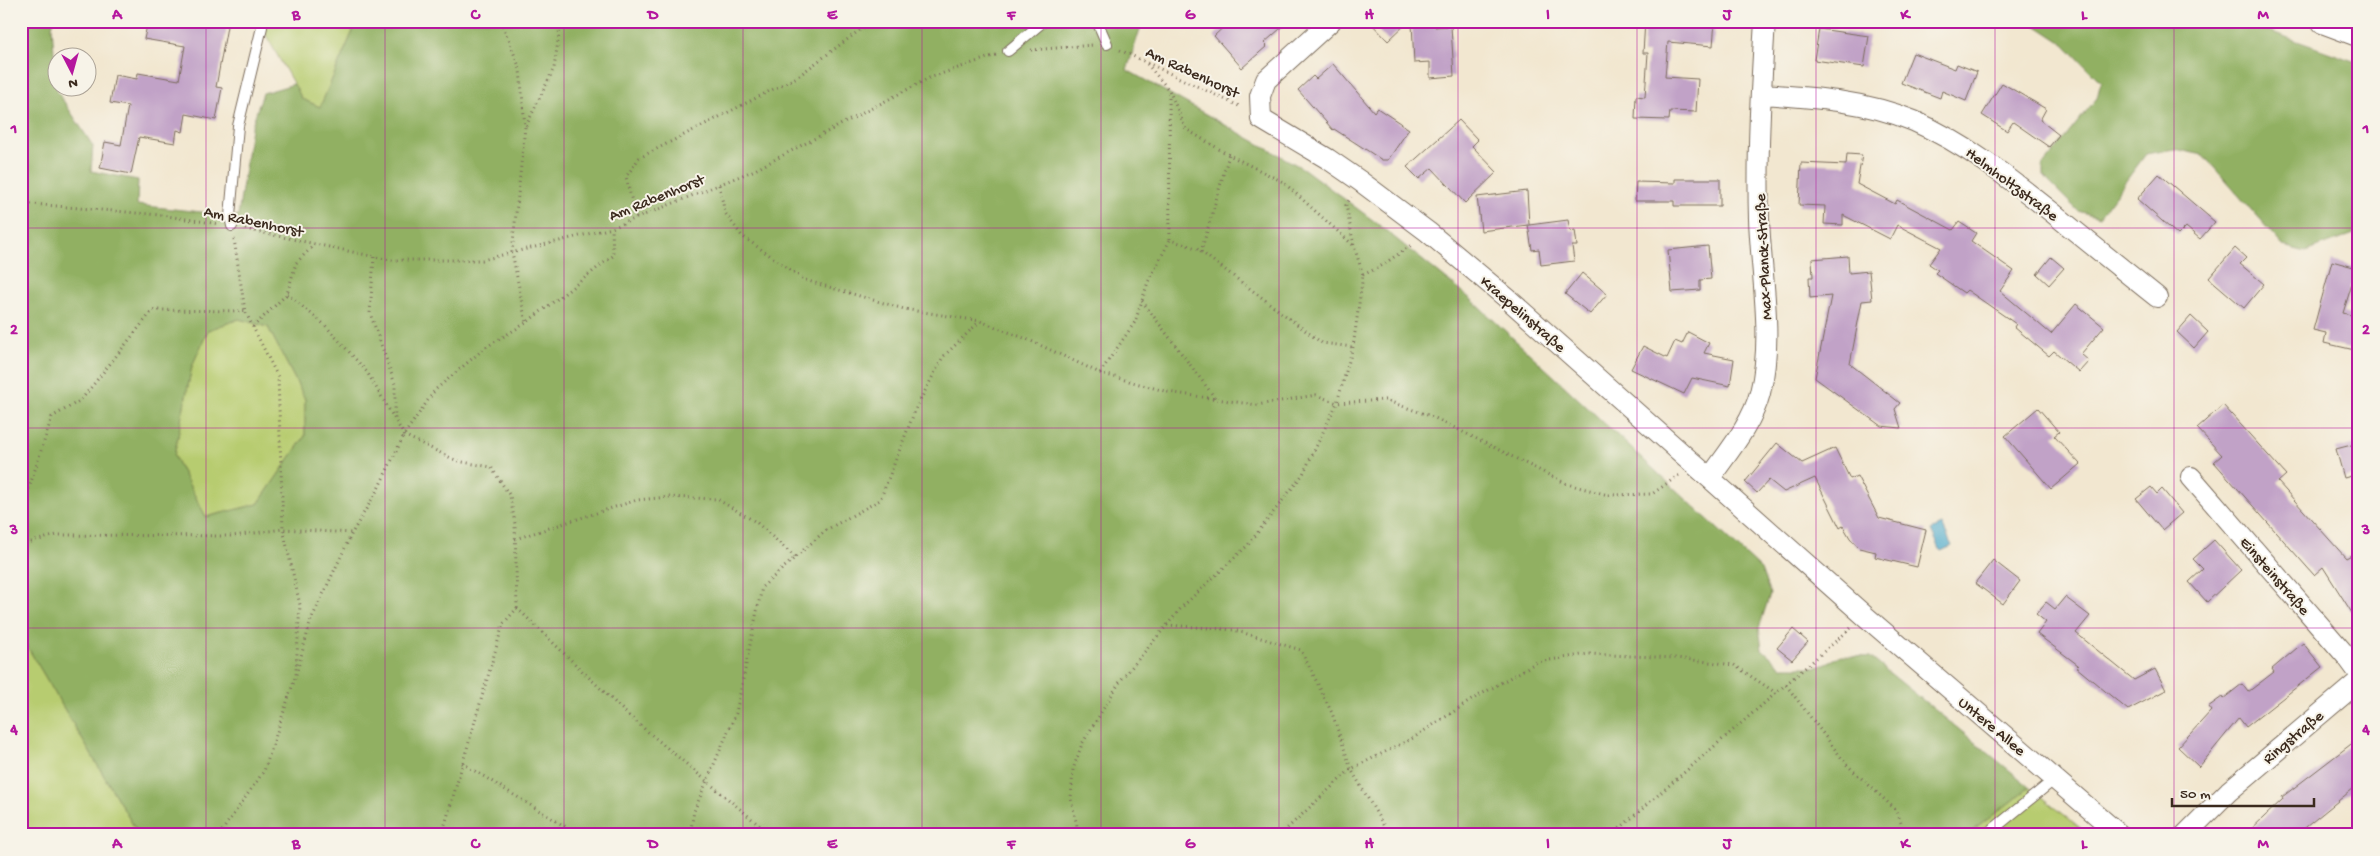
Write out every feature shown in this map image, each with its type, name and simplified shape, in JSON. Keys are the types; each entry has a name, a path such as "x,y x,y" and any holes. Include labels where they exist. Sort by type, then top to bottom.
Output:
{"street":[{"path":"1261,119 1260,96 1266,80 1331,21"},
{"name":"Max-Planck-Straße","path":"1710,478 1749,420 1760,394 1766,331 1759,220 1761,94 1765,21"},
{"path":"2324,21 2359,34"},
{"name":"Helmholtzstraße","path":"1761,94 1813,97 1861,106 1912,121 1956,142 1995,167 2156,297"},
{"name":"Kraepelinstraße","path":"1261,119 1284,135 1328,159 1428,232 1508,298 1865,616"},
{"name":"Einsteinstraße","path":"2191,477 2359,673"},
{"name":"Untere Allee","path":"1865,616 2056,778 2120,835"},
{"name":"Ringstraße","path":"2185,835 2228,791 2359,681"}],"lane":[{"path":"1008,52 1044,21"},
{"path":"1097,21 1107,44"},
{"path":"232,226 230,216 238,126 262,28"},
{"path":"1986,835 2056,778"}],"path":[{"path":"500,21 520,69 525,127 512,252 526,323"},
{"path":"525,127 554,68 561,21"},
{"path":"636,218 626,177 639,158 797,77 872,21"},
{"name":"Am Rabenhorst","path":"21,203 160,215 232,226 390,260 482,260 612,228 755,170 929,78 1008,52 1107,44 1228,100 1261,119"},
{"path":"1145,62 1169,90 1186,129 1229,155 1283,182 1354,246"},
{"path":"1100,373 1135,322 1148,282 1170,240 1171,163 1169,90"},
{"path":"1202,252 1229,155"},
{"path":"1079,835 1071,799 1073,769 1082,744 1120,680 1182,607 1248,545 1303,474 1337,403 1353,347 1363,275 1354,246 1346,205 1360,181"},
{"path":"719,185 725,213 742,236 805,280 904,309 980,321 1029,340 1100,373 1168,392 1257,405 1316,395 1337,403 1385,400 1433,417 1567,484 1608,495 1652,494 1694,464"},
{"path":"232,226 245,311 278,377 283,529 300,605 295,678"},
{"path":"218,835 264,771 295,678 311,620 352,533 378,489 404,435 435,390 486,347 526,323 613,256 612,228"},
{"path":"1363,275 1381,266 1428,232"},
{"path":"1170,240 1196,248 1202,252 1322,343 1353,347"},
{"path":"253,327 287,294 296,263 314,245"},
{"path":"374,257 370,313 395,384 395,420"},
{"path":"287,294 325,325 367,372 404,435 457,461 491,467 510,496 515,539 517,608 503,624 442,835"},
{"path":"1142,301 1215,399"},
{"path":"21,513 52,417 82,400 152,310 245,311"},
{"path":"690,835 694,811 736,713 762,587 826,530 880,500 916,408 943,357 980,321"},
{"path":"515,539 637,500 669,497 717,499 756,522 795,558"},
{"path":"21,540 31,542 57,535 233,536 283,529 352,533"},
{"path":"517,608 628,715 771,835"},
{"path":"1612,835 1865,616"},
{"path":"1167,625 1234,630 1301,650 1332,713 1352,769 1389,835"},
{"path":"1280,835 1352,769 1413,738 1473,699 1537,662 1588,654 1676,658 1734,665 1776,693"},
{"path":"1786,685 1847,765 1897,811 1905,835"},
{"path":"462,763 579,835"}],"green space":[{"path":"21,21 54,21 52,26 54,48 48,48 48,98 62,98 93,146 91,171 138,180 137,205 238,216 251,128 263,93 294,84 302,99 320,107 353,31 347,21 1147,21 1140,29 1127,70 1304,169 1374,221 1472,300 1761,569 1770,594 1759,628 1762,649 1782,667 1818,667 1841,656 1870,657 2030,787 1967,835 139,835 21,636","holes":["239,319 268,327 305,399 305,436 258,504 206,517 174,456 192,366 208,330"]},
{"path":"258,21 347,21 353,31 320,107 302,99"},
{"path":"2029,21 2241,21 2359,63 2359,232 2306,252 2283,246 2203,155 2174,149 2146,154 2099,217 2078,211 2043,176 2043,165 2097,98 2101,82 2064,44"},
{"path":"239,319 268,327 305,399 305,436 258,504 206,517 174,456 192,366 208,330"},
{"path":"21,636 139,835 21,835"},
{"path":"2030,787 2089,835 1967,835"}],"water":[{"path":"1942,525 1952,546 1941,551 1931,530"}],"building":[{"path":"148,21 228,21 216,87 222,88 216,120 186,114 183,132 177,130 175,143 139,137 131,174 100,168 105,142 121,145 128,106 110,103 115,75 137,79 138,73 179,80 185,46 144,39"},
{"path":"1230,21 1289,21 1264,43 1267,46 1242,68 1214,36"},
{"path":"1369,21 1409,21 1388,41"},
{"path":"1645,21 1715,21 1713,46 1668,42 1665,77 1698,79 1696,112 1670,111 1669,120 1635,119 1636,96 1645,97 1648,53 1643,53"},
{"path":"1435,22 1435,27 1451,26 1454,76 1430,78 1430,62 1414,63 1412,23"},
{"path":"1819,29 1869,36 1864,67 1814,60"},
{"path":"1913,53 1955,69 1957,64 1977,72 1966,101 1942,91 1940,98 1901,83"},
{"path":"1333,64 1374,112 1377,108 1409,129 1388,160 1382,160 1333,130 1298,90 1313,76 1316,79"},
{"path":"2002,83 2046,109 2040,120 2059,135 2049,147 2013,122 2007,131 1982,115"},
{"path":"1459,120 1478,140 1472,146 1497,172 1465,203 1432,168 1419,179 1407,167"},
{"path":"1847,154 1862,155 1857,184 1895,204 1897,200 1953,230 1959,222 1976,233 1971,241 2014,271 2000,291 2051,334 2076,304 2104,327 2081,354 2089,361 2079,372 2054,351 2049,356 2014,327 2016,324 1967,290 1964,293 1935,273 1938,270 1929,264 1941,248 1897,225 1890,239 1843,215 1843,225 1824,224 1825,206 1799,205 1801,163 1846,165"},
{"path":"2159,174 2215,222 2200,239 2186,227 2178,235 2137,199"},
{"path":"1675,179 1720,179 1720,206 1674,206 1674,201 1635,201 1636,182 1675,183"},
{"path":"1527,191 1529,225 1568,220 1570,231 1575,230 1577,246 1572,246 1574,261 1541,265 1539,249 1532,250 1528,225 1481,231 1477,197"},
{"path":"1708,246 1711,279 1700,280 1700,290 1672,292 1668,250"},
{"path":"2235,248 2246,258 2240,264 2264,284 2244,308 2209,278"},
{"path":"1848,256 1849,273 1869,271 1872,300 1862,301 1850,364 1900,403 1895,409 1901,428 1881,426 1815,378 1831,296 1810,298 1809,277 1813,277 1812,259"},
{"path":"2051,257 2064,268 2049,285 2037,274"},
{"path":"2332,261 2357,268 2343,313 2359,317 2359,351 2324,343 2326,333 2313,330"},
{"path":"1582,273 1607,294 1590,314 1565,294"},
{"path":"2191,316 2208,332 2194,348 2177,332"},
{"path":"1688,332 1709,343 1704,353 1734,359 1730,386 1692,378 1684,394 1631,369 1643,346 1667,358 1675,341 1682,344"},
{"path":"2223,405 2286,475 2278,482 2346,558 2359,551 2359,624 2323,567 2314,575 2214,462 2222,455 2197,428"},
{"path":"2038,408 2059,432 2054,436 2080,464 2051,489 2005,436"},
{"path":"1777,443 1802,463 1835,448 1850,479 1857,476 1879,518 1926,530 1917,567 1875,557 1876,552 1859,548 1843,526 1840,528 1815,478 1784,492 1769,480 1757,493 1745,482"},
{"path":"2359,443 2359,474 2344,478 2336,449"},
{"path":"2151,487 2157,494 2162,489 2182,513 2162,530 2136,499"},
{"path":"2214,540 2241,570 2207,602 2189,582 2203,569 2193,559"},
{"path":"1993,560 2020,581 2003,604 1975,583"},
{"path":"2065,597 2090,616 2076,633 2134,680 2155,669 2166,690 2128,710 2076,667 2078,665 2037,634 2046,622 2036,614 2046,602 2055,609"},
{"path":"1793,629 1808,642 1792,660 1777,648"},
{"path":"2303,643 2322,667 2246,727 2239,718 2199,767 2178,747 2211,711 2208,707 2222,697 2223,699 2242,684 2248,692 2274,672 2272,669"},
{"path":"2359,738 2359,784 2296,835 2245,835 2283,799 2282,797"}]}
